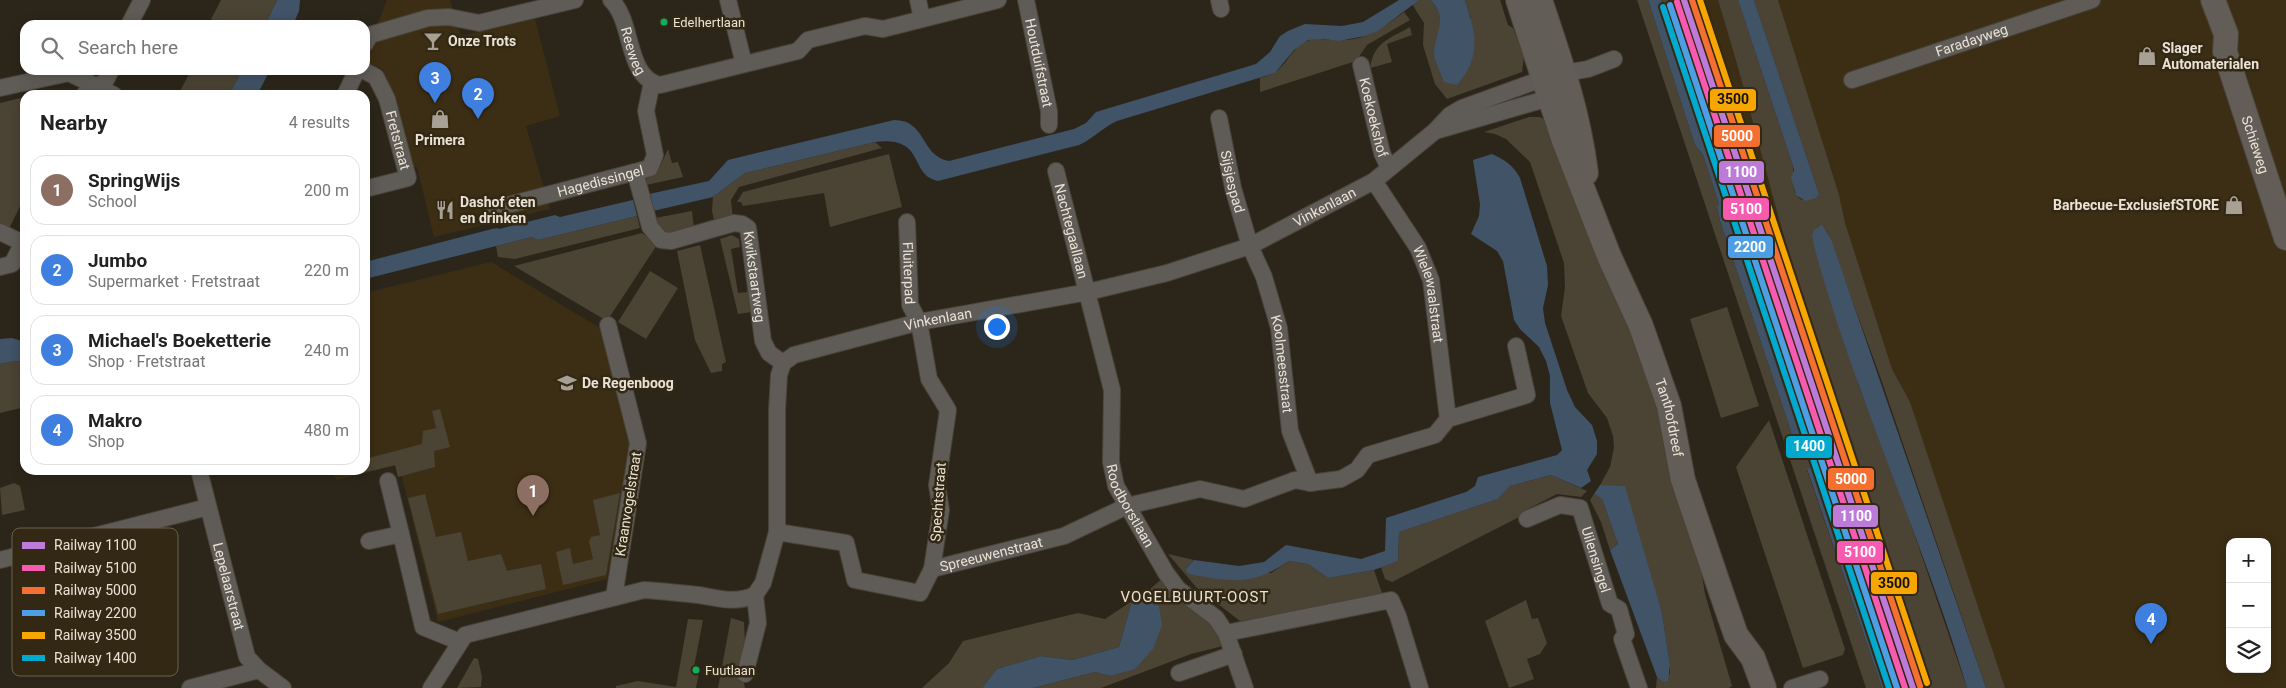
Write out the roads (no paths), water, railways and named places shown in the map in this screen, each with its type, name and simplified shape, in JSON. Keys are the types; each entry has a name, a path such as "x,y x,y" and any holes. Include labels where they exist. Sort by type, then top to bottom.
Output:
{"street":[{"path":"132,20 142,0"},
{"path":"370,39 428,18 449,18 479,23 574,0"},
{"name":"Reeweg","path":"611,0 621,12 638,67 652,82 660,85 744,64"},
{"path":"728,0 744,64 798,51 808,40 865,26 883,29 998,0"},
{"path":"918,0 922,19"},
{"name":"Houtduifstraat","path":"1026,0 1049,111 1049,125"},
{"name":"Tanthofdreef","path":"1518,0 1581,137 1590,205 1609,256 1641,326 1669,406 1683,480 1736,635 1737,660 1747,688"},
{"name":"Tanthofdreef","path":"1540,0 1556,84"},
{"name":"Faradayweg","path":"1852,80 2092,0"},
{"name":"Schieweg","path":"2202,0 2212,39 2225,52"},
{"name":"Schieweg","path":"2214,0 2226,34 2225,52 2286,236"},
{"name":"Vinkenlaan","path":"783,363 794,355 823,346 919,322 1088,292 1167,273 1250,246 1374,181 1435,131 1450,115 1462,108 1556,84 1614,59"},
{"name":"Koekoekshof","path":"1361,65 1382,153 1389,168"},
{"name":"Fretstraat","path":"370,74 376,77 387,99 408,178 370,188"},
{"path":"0,88 60,75"},
{"path":"71,75 89,90"},
{"path":"92,90 105,82 108,75"},
{"path":"347,90 355,75"},
{"name":"Hagedissingel","path":"493,208 637,179 650,168 655,155 646,112 652,82"},
{"name":"Sijsjespad","path":"1219,118 1234,188 1250,246"},
{"name":"Nachtegaallaan","path":"1056,171 1088,292"},
{"name":"Kwikstaartweg","path":"637,179 648,222 654,235 661,240 671,241 734,223 742,224 748,228 763,341 769,353 783,363"},
{"name":"Wielewaalstraat","path":"1374,181 1418,248 1430,280 1448,420"},
{"name":"Fluiterpad","path":"908,222 910,305 919,322"},
{"path":"0,232 20,240"},
{"name":"Koolmeesstraat","path":"1250,246 1264,276 1279,328 1290,431 1310,483"},
{"path":"0,267 12,264 20,249"},
{"name":"Roodborstlaan","path":"1088,292 1112,390 1111,462 1116,486 1166,573 1178,589 1216,618 1226,633 1245,688"},
{"name":"Spechtstraat","path":"919,322 929,379 948,410 937,485 941,510 932,569"},
{"name":"Kraanvogelstraat","path":"608,325 638,443 614,597"},
{"path":"1448,420 1527,395 1516,346"},
{"path":"431,688 465,635 644,590 666,591 739,601 755,595 763,583 777,532 777,410 779,375 783,363"},
{"name":"Spreeuwenstraat","path":"777,532 846,543 855,580 920,593 932,569 1064,536 1126,506 1200,489 1244,499 1296,480 1310,483 1341,478 1357,470 1368,455 1435,436 1448,420"},
{"name":"Lepelaarstraat","path":"200,475 230,583 247,657 259,670 283,688"},
{"path":"388,481 424,627 460,642"},
{"name":"Uilensingel","path":"1527,519 1560,504 1580,508 1610,604 1618,609 1626,634 1622,639 1639,688"},
{"path":"125,528 208,507"},
{"path":"369,542 401,534"},
{"path":"746,674 758,624 755,595"},
{"path":"1226,633 1391,600 1398,616 1420,688"},
{"name":"Tanthofdreef","path":"1736,635 1753,658 1764,688"},
{"path":"1179,673 1234,654"},
{"path":"190,688 259,670"},
{"path":"1792,688 1820,679"}],"water":[{"path":"277,0 300,0 299,11 295,20 267,20"},
{"path":"1399,0 1419,0 1378,31 1365,36 1339,41 1324,39 1308,40 1294,50 1275,73 1117,121 1079,145 938,181 923,172 910,150 903,145 891,142 875,142 745,173 713,197 653,211 649,194 709,181 728,160 894,120 905,122 912,126 933,152 940,158 949,161 1074,129 1086,123 1096,112 1256,64 1270,52 1280,36 1305,24 1342,26 1363,22"},
{"path":"1430,0 1465,0 1472,24 1474,44 1470,64 1457,85 1444,82 1435,59 1434,52 1440,18 1439,12"},
{"path":"1648,0 1661,0 1805,440 1804,442 1795,444 1792,440 1791,431 1720,221 1717,207 1719,204 1703,155 1695,145"},
{"path":"1738,0 1754,0 1819,194 1816,198 1805,201 1796,195 1791,177 1794,170 1792,163"},
{"path":"239,75 267,75 260,90 232,90"},
{"path":"1492,154 1508,163 1520,178 1547,266 1548,285 1543,308 1545,323 1567,390 1575,407 1592,425 1597,441 1597,454 1587,470 1591,481 1581,488 1551,475 1510,486 1498,499 1399,532 1398,561 1374,570 1328,578 1308,564 1289,561 1261,576 1243,580 1223,579 1188,573 1185,570 1194,560 1239,566 1264,562 1286,545 1361,559 1385,551 1386,518 1466,492 1475,486 1478,477 1557,455 1562,450 1550,403 1550,376 1546,361 1539,347 1520,329 1514,320 1503,261 1497,251 1471,234 1479,216 1480,204 1473,160"},
{"path":"633,200 637,216 538,240 532,237 370,278 370,261 492,229 499,229 555,215 560,217"},
{"path":"1822,225 1831,239 1986,688 1967,688 1930,577 1849,358 1814,246 1812,235 1814,230"},
{"path":"12,338 20,340 20,362 0,364 0,339"},
{"path":"1813,467 1887,688 1882,688 1807,469"},
{"path":"1600,485 1625,486 1662,613 1670,665 1668,681 1663,682 1657,677 1610,550 1618,544 1602,499 1594,494"},
{"path":"1149,590 1159,606 1162,625 1153,649 1135,669 1110,676 1095,672 1033,688 982,688 997,669 1041,656 1072,660 1119,647 1132,601"}],"rail line":[{"name":"1100","path":"1684,0 1913,688"},
{"name":"5000","path":"1692,0 1920,686"},
{"name":"3500","path":"1700,0 1927,683"},
{"name":"5100","path":"1677,2 1905,688"},
{"name":"2200","path":"1670,5 1897,688"},
{"name":"1400","path":"1663,7 1889,688"}],"place":[{"name":"Edelhertlaan","path":"664,22"},
{"name":"Onze Trots","path":"433,41"},
{"name":"Slager Automaterialen","path":"2147,56"},
{"name":"Michael's Boeketterie","path":"435,103"},
{"name":"Primera","path":"440,119"},
{"name":"Jumbo","path":"478,119"},
{"name":"Barbecue-ExclusiefSTORE","path":"2234,205"},
{"name":"Dashof eten en drinken","path":"445,210"},
{"name":"De Regenboog","path":"567,383"},
{"name":"SpringWijs","path":"533,516"},
{"name":"Makro","path":"2151,644"},
{"name":"Fuutlaan","path":"696,670"}],"district":[{"name":"VOGELBUURT-OOST","path":"1195,597"}]}
